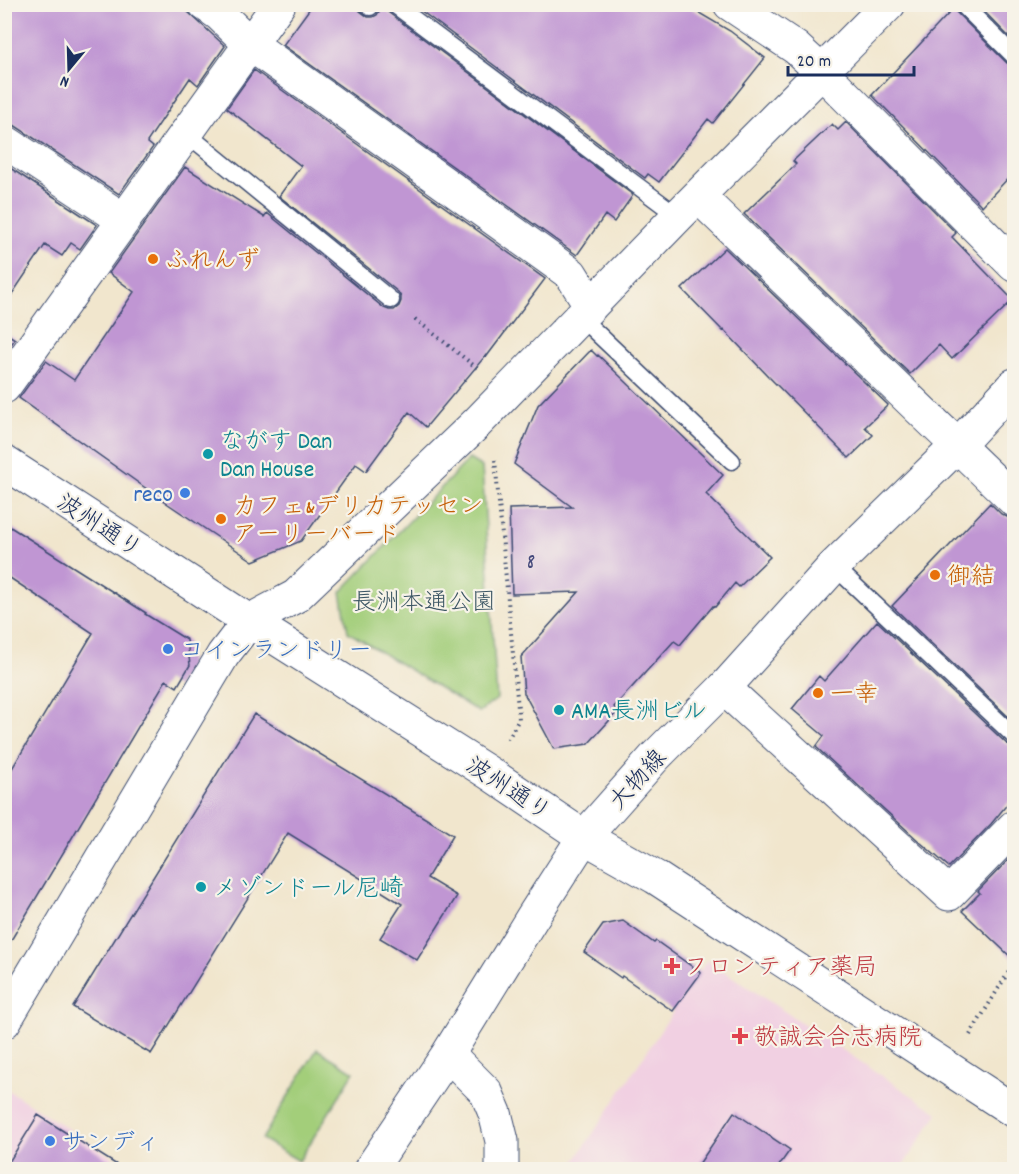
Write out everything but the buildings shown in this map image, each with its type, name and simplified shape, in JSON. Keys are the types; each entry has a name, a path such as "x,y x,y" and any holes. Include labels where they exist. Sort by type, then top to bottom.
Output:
{"street":[{"path":"205,4 219,14 250,44 571,274 585,311"},
{"path":"4,387 279,4"},
{"path":"729,4 796,48 1014,265"},
{"path":"4,1022 223,655 249,621 296,596 476,424 889,4"},
{"path":"4,130 6,131 4,135"},
{"path":"4,141 124,220"},
{"path":"688,206 958,445 1014,500"},
{"name":"大物線","path":"370,1170 448,1054 584,837 655,758 724,688 834,566 958,445 1014,385"},
{"name":"波州通り","path":"4,462 584,837 655,877 1014,1111"},
{"path":"724,688 949,894 1014,827"},
{"path":"448,1054 486,1092 495,1113 501,1141 502,1170"}],"lane":[{"path":"962,4 1014,56"},
{"path":"395,5 688,206"},
{"path":"186,133 391,300"},
{"path":"585,311 732,461"},
{"path":"834,566 1014,736"}],"path":[{"path":"391,300 508,392"},
{"path":"476,424 494,455 519,719 507,740"},
{"path":"970,1035 1014,965"}],"shaded area":[{"name":"敬誠会合志病院","path":"707,960 938,1113 901,1169 569,1170"},
{"name":"サンディ","path":"5,1088 130,1169 5,1169"}],"green space":[{"name":"長洲本通公園","path":"469,459 482,467 497,699 479,712 348,632 341,592"},
{"path":"317,1049 354,1072 299,1161 262,1139"}],"place":[{"name":"ふれんず","path":"153,259"},
{"name":"ながす Dan Dan House","path":"208,454"},
{"name":"reco","path":"185,493"},
{"name":"カフェ&デリカテッセン アーリーバード","path":"221,519"},
{"name":"御結","path":"935,575"},
{"name":"コインランドリー","path":"168,649"},
{"name":"一幸","path":"818,693"},
{"name":"AMA長洲ビル","path":"559,710"},
{"name":"メゾンドール尼崎","path":"201,887"},
{"name":"フロンティア薬局","path":"672,966"},
{"name":"敬誠会合志病院","path":"740,1036"},
{"name":"サンディ","path":"50,1141"}]}
